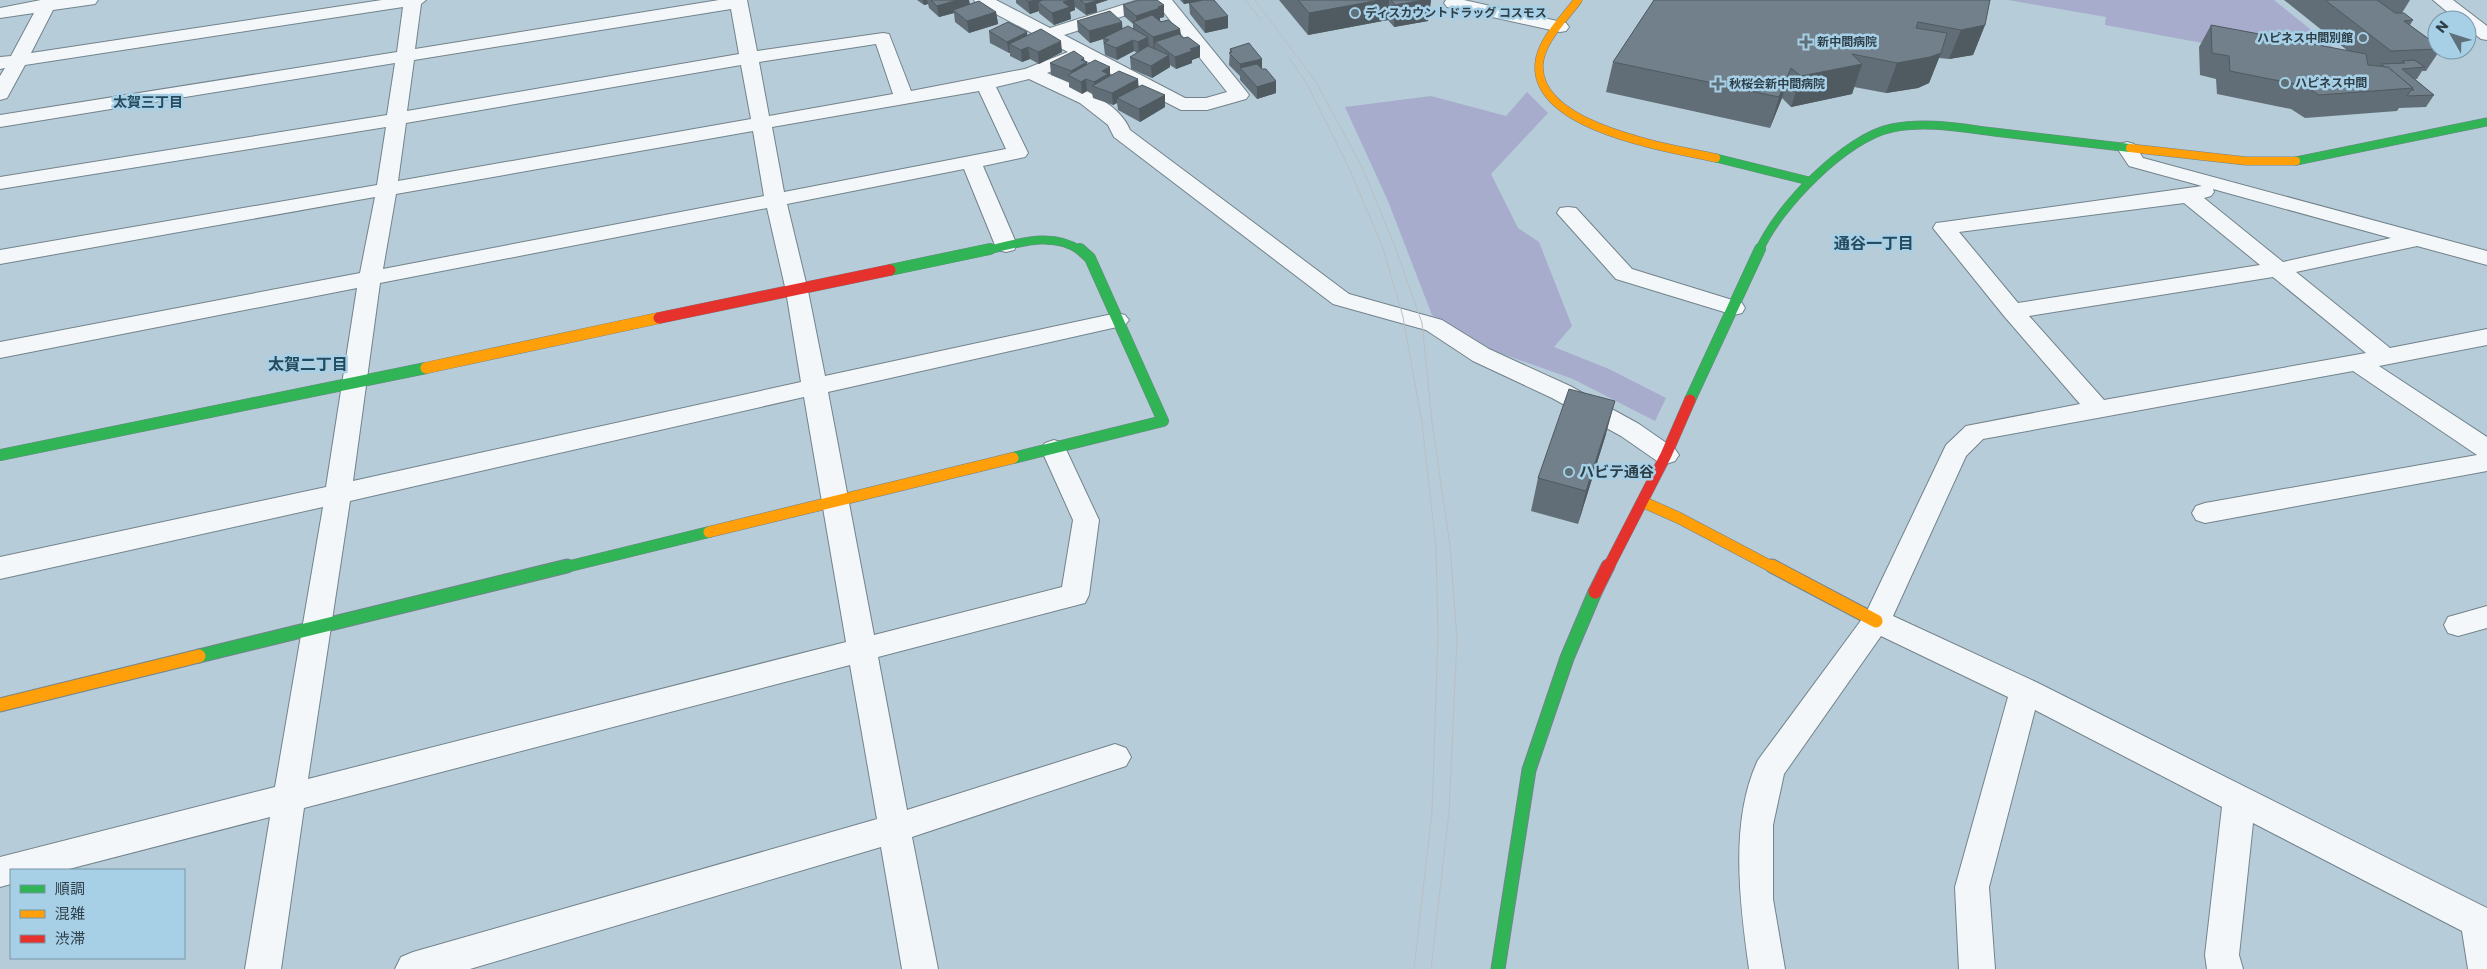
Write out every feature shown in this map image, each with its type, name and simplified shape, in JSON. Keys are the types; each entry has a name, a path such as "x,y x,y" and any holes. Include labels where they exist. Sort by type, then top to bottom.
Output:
{"street":[{"path":"0,13 49,3 88,0"},
{"path":"9,62 415,0 387,187 370,278 338,496 314,628 263,969"},
{"path":"983,0 1181,104 1207,104 1239,95 1163,0"},
{"path":"1047,35 1156,0"},
{"path":"1455,0 1453,3 1560,27"},
{"path":"1578,0 1546,48 1538,66 1542,82 1549,94 1565,110 1586,122 1629,137 1809,181"},
{"path":"2442,0 2487,35"},
{"path":"0,121 739,1 775,198 797,291 896,828 920,969"},
{"path":"0,94 9,62 49,3"},
{"path":"0,183 397,119 748,58 884,38 903,96"},
{"path":"0,257 903,96 985,84 1031,73 1081,53"},
{"path":"1031,73 1087,99 1117,122 1121,132 1341,299 1434,325 1481,356 1561,392 1630,430 1666,455"},
{"path":"0,350 775,198 1018,153 985,84"},
{"path":"1498,969 1529,770 1570,650 1597,589 1666,455 1766,235 1809,181 1867,137 1892,128 1934,125 2246,161 2288,162 2337,154 2487,122"},
{"path":"2127,148 2136,162 2196,188 2418,239 2487,258"},
{"path":"972,163 1006,245"},
{"path":"2196,188 2280,270 2386,357"},
{"path":"2098,409 1944,228 2196,188"},
{"path":"1568,213 1624,274 1734,308"},
{"path":"0,455 797,291 1006,245 1055,238 1078,245 1090,258 1163,422 0,705"},
{"path":"2012,310 2280,270 2418,239"},
{"path":"0,568 338,496 814,386 1117,320"},
{"path":"1767,969 1756,898 1757,824 1769,770 1876,621 1954,451 1975,432 2487,337"},
{"path":"2356,362 2487,449"},
{"path":"12,869 1075,595 1086,520 1054,449"},
{"path":"2205,513 2487,462"},
{"path":"1643,502 1679,518 1876,621 2025,691 2482,924 2486,969"},
{"path":"2458,625 2487,617"},
{"path":"1977,969 1972,887 2025,691"},
{"path":"413,969 896,828 1114,757"},
{"path":"2226,969 2222,955 2239,799"}],"shaded area":[{"path":"2008,0 2274,0 2365,73 2105,25 2106,17"},
{"path":"1527,92 1548,113 1491,174 1518,228 1539,242 1572,326 1554,347 1609,369 1666,398 1655,421 1573,379 1483,347 1432,315 1388,201 1345,107 1431,96 1506,116"}],"building":[{"path":"931,0 957,0 937,6"},
{"path":"1043,0 1070,0 1063,2 1070,7 1052,13 1038,2"},
{"path":"1080,0 1095,0 1096,1 1085,4"},
{"path":"1139,0 1157,0 1164,5 1136,16 1123,5"},
{"path":"1214,0 1228,16 1205,21 1189,3"},
{"path":"1298,0 1380,0 1309,13"},
{"path":"1391,0 1424,0 1395,5"},
{"name":"新中間病院","path":"1654,0 1990,0 1985,25 1961,30 1918,22 1916,28 1947,33 1941,53 1897,63 1852,54 1862,64 1801,76 1791,68 1779,97 1613,62"},
{"path":"2325,0 2377,0 2395,13 2404,13 2413,20 2404,21 2427,38 2427,49 2391,51"},
{"path":"979,1 996,12 967,21 953,10"},
{"path":"1110,11 1122,22 1089,31 1077,21"},
{"path":"1152,15 1161,22 1168,20 1180,29 1153,37 1133,22"},
{"path":"1008,22 1027,32 1007,42 989,31"},
{"path":"2211,25 2366,54 2368,65 2388,67 2413,88 2319,95 2305,86 2230,71 2229,56 2212,53"},
{"path":"1128,26 1148,37 1138,42 1133,40 1116,48 1104,43 1109,40 1103,38"},
{"path":"1041,29 1061,41 1038,52 1028,47 1021,50 1009,44"},
{"path":"1179,34 1183,38 1188,37 1200,46 1175,57 1155,42"},
{"path":"1249,43 1262,59 1240,64 1229,53 1232,52 1230,49"},
{"path":"1148,46 1169,55 1151,66 1130,57"},
{"path":"1074,51 1084,58 1081,60 1087,62 1071,71 1050,63"},
{"path":"1095,60 1110,67 1102,71 1108,74 1094,82 1086,79 1081,82 1068,75"},
{"path":"2414,60 2425,67 2402,69 2434,95 2407,96 2411,90 2414,90 2413,88 2388,67 2381,64 2405,63 2402,61"},
{"path":"1257,64 1262,69 1266,69 1276,81 1257,87 1240,68"},
{"path":"1119,71 1138,79 1112,93 1092,86"},
{"path":"1142,85 1165,95 1139,109 1117,98"},
{"path":"1569,389 1615,401 1586,491 1538,478"}],"tram line":[{"path":"1245,0 1261,20"},
{"path":"1255,0 1316,82 1362,167 1394,244 1422,323 1432,422 1450,546 1457,639 1449,812 1431,969"},
{"path":"1289,58 1306,82 1350,170 1383,248 1403,317 1422,423 1436,547 1438,634 1432,812 1414,969"}],"traffic: fast":[{"path":"2296,161 2487,122"},
{"path":"1690,400 1714,346 1743,290 1766,235 1809,181 1867,137 1892,128 1934,125 2130,148"},
{"path":"1716,158 1809,181"},
{"path":"890,270 1041,239 1068,243 1090,258 1163,421 1013,458"},
{"path":"0,455 426,368"},
{"path":"199,656 709,532"},
{"path":"1498,969 1529,770 1567,658 1595,592"}],"traffic: slow":[{"path":"1578,0 1549,39 1539,65 1543,86 1558,104 1581,119 1609,131 1670,148 1716,158"},
{"path":"2130,148 2246,161 2296,161"},
{"path":"426,368 659,318"},
{"path":"709,532 1013,458"},
{"path":"1643,502 1679,518 1876,621"},
{"path":"0,705 199,656"}],"traffic: jam":[{"path":"659,318 890,270"},
{"path":"1595,592 1666,455 1690,400"}],"place":[{"name":"ディスカウントドラッグ コスモス","path":"1355,13"},
{"name":"ハピネス中間別館","path":"2363,38"},
{"name":"新中間病院","path":"1806,42"},
{"name":"ハピネス中間","path":"2285,83"},
{"name":"秋桜会新中間病院","path":"1718,84"},
{"name":"ハビテ通谷","path":"1569,472"}],"district":[{"name":"太賀三丁目","path":"148,102"},
{"name":"通谷一丁目","path":"1874,243"},
{"name":"太賀二丁目","path":"308,364"}]}
